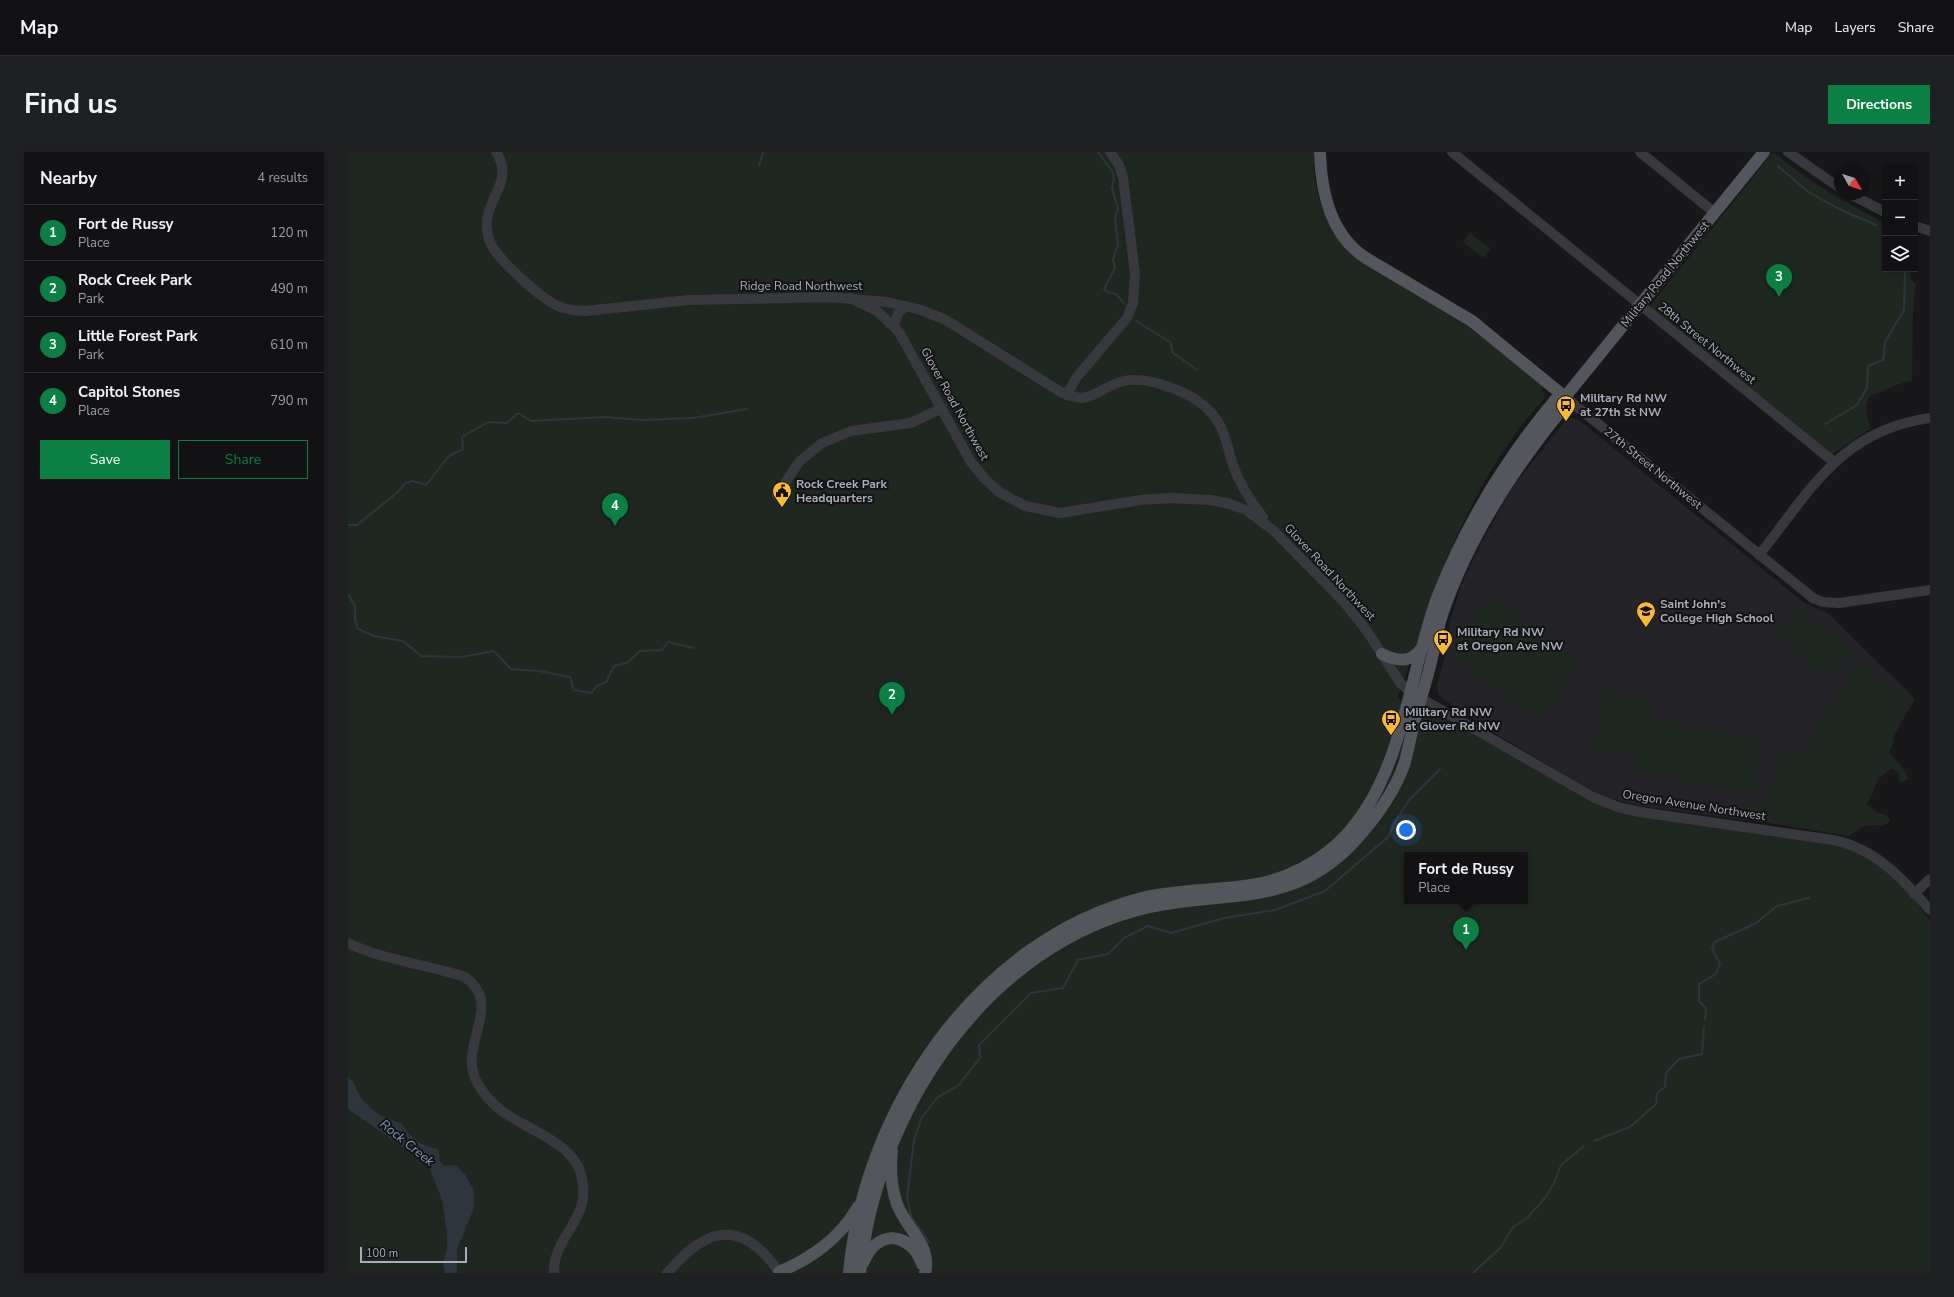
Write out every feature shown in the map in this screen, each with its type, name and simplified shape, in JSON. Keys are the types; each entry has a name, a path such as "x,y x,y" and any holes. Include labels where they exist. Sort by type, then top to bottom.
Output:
{"main road":[{"name":"27th Street Northwest","path":"1320,152 1321,176 1328,206 1340,232 1354,249 1472,321 1565,397"},
{"name":"Military Road Northwest","path":"856,1272 854,1239 864,1193 870,1170 888,1126 918,1069 945,1032 987,987 1040,943 1074,923 1099,912 1143,897 1160,894 1263,884 1294,872 1321,857 1347,834 1373,799 1391,759 1410,692 1420,649 1444,583 1468,531 1512,455 1556,400 1565,397 1764,152"},
{"name":"Military Road Northwest","path":"856,1272 867,1220 877,1183 894,1137 913,1098 950,1044 996,992 1045,951 1092,927 1129,912 1168,903 1256,895 1282,887 1318,872 1344,852 1380,811 1404,765 1441,619 1463,564 1485,520 1516,470 1564,407 1565,397"},
{"path":"1382,654 1401,661 1414,656 1420,649"},
{"path":"894,1137 891,1158 892,1186 901,1213 924,1247 927,1260 924,1273"},
{"path":"779,1273 811,1257 827,1245 838,1234 858,1208 864,1193"},
{"path":"856,1272 874,1246 883,1240 896,1239 907,1242 916,1251 924,1273"}],"street":[{"name":"Ridge Road Northwest","path":"496,152 502,164 503,175 487,217 487,230 490,242 498,254 513,269 546,299 561,308 585,312 689,300 812,297 876,300 928,312 946,320 1067,395 1090,397 1118,383 1136,380 1152,382 1188,395 1205,406 1217,420 1243,486 1254,506 1270,526"},
{"path":"1067,395 1076,378 1127,318 1134,295 1135,273 1124,179 1120,167 1110,152"},
{"name":"28th Street Northwest","path":"1452,152 1834,462"},
{"path":"1640,152 1715,213"},
{"path":"1788,152 1834,184"},
{"path":"1862,200 1882,210"},
{"path":"1918,227 1930,231"},
{"name":"Glover Road Northwest","path":"850,298 877,311 894,326 908,346 967,455 980,474 999,492 1025,506 1060,513 1161,498 1204,499 1230,504 1249,511 1270,526 1344,602 1382,654 1401,684 1410,692"},
{"path":"894,326 898,313 906,306"},
{"name":"27th Street Northwest","path":"1565,397 1759,555 1808,594 1820,601 1839,603 1930,590"},
{"path":"777,495 799,462 822,443 852,431 911,423 942,408"},
{"path":"1759,555 1834,462 1855,444 1875,433 1900,423 1930,418"},
{"path":"1230,504 1238,497 1243,486"},
{"name":"Oregon Avenue Northwest","path":"1410,692 1568,783 1613,805 1648,813 1848,843 1879,860 1930,910"},
{"path":"1914,894 1930,879"},
{"path":"348,943 392,958 465,977 472,982 478,991 482,1005 480,1021 471,1058 477,1083 485,1095 502,1111 570,1153 576,1161 581,1174 584,1189 583,1205 556,1255 554,1273"},
{"path":"667,1273 687,1253 703,1241 726,1235 739,1237 752,1242 767,1255 779,1273"}],"shaded area":[{"path":"348,152 1314,152 1315,176 1318,195 1335,235 1467,324 1542,386 1545,398 1527,418 1495,463 1468,513 1435,589 1397,698 1445,718 1587,797 1841,845 1864,854 1893,877 1909,894 1930,920 1930,1273 348,1273"},
{"path":"1773,152 1800,173 1834,195 1834,200 1842,200 1882,221 1882,272 1910,272 1911,279 1916,284 1913,311 1912,381 1895,385 1870,396 1866,408 1870,429 1832,454 1650,306"},
{"path":"1470,233 1490,249 1483,258 1463,242"},
{"name":"Saint John's College High School","path":"1571,418 1580,421 1803,602 1829,614 1915,699 1837,832 1641,806 1609,798 1584,786 1491,731 1439,696 1437,686 1446,653 1450,621 1462,583 1482,541 1514,485 1566,420"},
{"path":"1494,594 1583,666 1540,715 1532,719 1454,655 1457,639"},
{"path":"1798,607 1853,652 1830,679 1775,635"},
{"path":"1858,663 1914,700 1891,735 1894,741 1889,753 1906,772 1908,780 1899,782 1899,774 1892,768 1879,778 1867,804 1876,812 1888,816 1890,821 1881,825 1865,826 1848,836 1759,821 1728,818 1721,815 1724,808 1748,807 1765,797 1766,788 1772,782 1777,761 1785,753 1792,754 1793,759 1790,766 1794,777 1807,794 1815,800 1824,804 1834,804 1844,800 1857,790 1865,778 1874,762 1862,782 1853,792 1844,798 1825,802 1817,800 1810,795 1799,779 1796,769 1791,766"},
{"path":"1604,686 1609,688 1611,692 1653,701 1650,719 1763,740 1752,794 1634,771 1640,739 1631,748 1612,751 1593,749 1603,698 1600,692"}],"water":[{"name":"Rock Creek","path":"348,1078 353,1081 361,1097 377,1113 401,1123 416,1140 426,1146 438,1149 440,1156 439,1160 445,1166 456,1165 466,1176 474,1191 474,1208 457,1249 457,1273 445,1273 443,1263 447,1248 447,1233 442,1200 430,1169 418,1157 348,1109"}],"waterway":[{"path":"759,166 763,152"},
{"path":"1098,152 1112,171 1114,179 1112,188 1118,209 1115,218 1118,245 1113,259 1115,268 1104,289 1107,292 1116,294 1124,303"},
{"path":"1778,166 1807,191 1839,209 1876,225"},
{"path":"1825,424 1857,405 1867,388 1868,366 1883,360 1885,342 1904,310 1905,272"},
{"path":"1136,321 1170,342 1173,353 1197,370"},
{"path":"348,525 357,525 399,491 405,483 413,481 426,485 449,456 463,449 462,437 488,422 507,423 518,413 531,421 605,417 642,420 693,418 747,409"},
{"path":"348,594 355,606 355,620 358,629 374,636 403,641 421,656 461,657 494,651 511,669 539,671 570,677 574,690 591,693 597,686 606,682 614,666 627,663 640,651 662,650 668,642 694,648"},
{"path":"929,1242 911,1216 907,1198 914,1140 922,1117 938,1097 958,1086 980,1058 979,1045 1031,993 1063,988 1078,960 1108,954 1124,938 1148,926 1171,933 1224,918 1275,910 1325,891 1388,837 1395,822 1409,800 1440,769"},
{"path":"1705,1020 1706,1008 1699,1001 1699,984 1716,974 1720,964 1712,949 1715,942 1756,923 1777,906 1809,898"},
{"path":"1594,1141 1630,1127 1656,1104 1657,1093 1665,1087 1666,1073 1679,1059 1702,1054 1704,1027"},
{"path":"1473,1273 1501,1247 1513,1227 1527,1218 1545,1198 1554,1183 1561,1165 1584,1146"}],"place":[{"name":"Little Forest Park","path":"1779,297"},
{"name":"Military Rd NW at 27th St NW","path":"1566,422"},
{"name":"Rock Creek Park Headquarters","path":"782,508"},
{"name":"Capitol Stones","path":"615,526"},
{"name":"Saint John's College High School","path":"1646,628"},
{"name":"Military Rd NW at Oregon Ave NW","path":"1443,656"},
{"name":"Rock Creek Park","path":"892,715"},
{"name":"Military Rd NW at Glover Rd NW","path":"1391,736"},
{"name":"Fort de Russy","path":"1466,950"}]}
